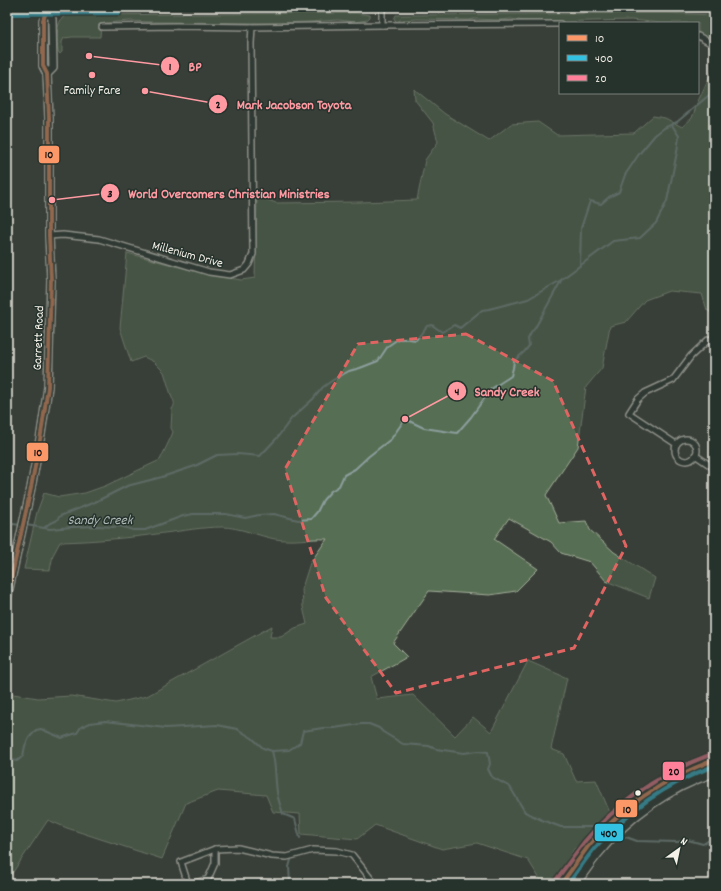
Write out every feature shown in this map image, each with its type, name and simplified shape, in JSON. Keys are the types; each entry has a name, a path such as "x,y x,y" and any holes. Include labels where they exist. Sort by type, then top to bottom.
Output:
{"highway":[{"path":"7,8 119,7"}],"street":[{"name":"Garrett Road","path":"7,598 40,441 48,387 51,301 49,236 49,118 47,74 53,68 52,19 48,7"},
{"path":"382,7 382,24"},
{"path":"102,27 559,24"},
{"name":"Millenium Drive","path":"49,236 63,235 99,239 209,272 230,275 244,270 250,264 253,254 252,27"},
{"path":"699,37 714,45"},
{"path":"676,444 629,412 638,399 645,393 673,380 691,356 708,340 714,338"},
{"path":"682,439 690,440 697,448 695,456 686,461 680,459 677,457 674,450 676,444 682,439"},
{"path":"695,456 714,468"},
{"path":"562,884 575,864 594,840 618,816 641,797 672,778 714,760"},
{"path":"576,884 603,848 634,818 668,794 704,776 714,773"},
{"path":"188,884 181,862 216,849 238,848 272,856 288,856 313,850 337,851 352,855 375,884"},
{"path":"192,884 208,879 215,863 216,849"}],"highlighted area":[{"path":"466,334 553,381 626,546 574,648 396,693 326,598 285,469 358,344"}],"green space":[{"path":"355,13 370,15 370,17 367,20 355,22 338,20 277,23 130,21 104,23 101,25 100,37 64,38 62,42 62,52 60,54 58,51 58,27 65,16 72,15"},
{"path":"663,13 714,15 714,42 699,34 699,22 652,22 631,20 554,22 511,19 417,19 400,20 397,22 394,19 396,15"},
{"path":"714,67 714,315 707,310 702,294 669,291 645,300 626,322 610,326 602,368 586,387 578,447 546,495 559,523 586,521 590,530 614,552 655,578 649,598 606,581 590,562 561,553 551,542 509,518 494,539 538,569 516,591 490,595 429,591 393,643 407,657 371,677 377,699 413,695 455,736 473,717 491,732 528,661 567,678 551,749 564,754 576,781 596,780 611,815 574,849 553,884 543,884 528,860 477,843 442,849 375,825 357,839 301,834 300,814 273,812 266,795 218,791 186,803 162,859 67,828 48,820 11,875 7,873 7,693 38,698 71,696 116,703 147,696 272,626 270,637 281,637 295,628 307,624 303,607 302,588 310,563 327,539 282,540 229,527 200,528 112,539 60,542 53,555 50,570 24,569 37,512 44,493 59,497 85,493 105,486 160,460 173,432 171,428 174,402 164,372 154,362 144,357 131,362 120,328 127,253 206,274 241,280 255,278 257,196 276,203 417,200 425,160 438,142 433,123 415,100 414,89 445,114 489,141 511,124 538,122 557,135 634,133 653,116 665,118 682,127 692,118"}],"water":[{"path":"262,879 290,882 318,880 323,884 255,884 255,882"}],"waterway":[{"name":"Sandy Creek","path":"580,265 581,228 590,201 601,204 609,197 619,192 625,175 639,154 655,135 664,128 677,122 714,91"},
{"name":"Sandy Creek","path":"26,525 50,529 120,526 133,530 145,530 183,516 193,514 226,514 245,518 274,514 298,520 311,519 317,512 323,500 331,491 339,486 344,475 355,469 391,439 405,419 424,428 457,433 471,417 491,389 511,376 514,361 529,346 528,339 562,279 613,241 640,238 656,223 667,201 677,152 679,136 672,125"},
{"path":"44,528 50,523 56,521 60,516 95,502 127,486 162,477 195,466 217,455 238,454 260,456 277,438 291,419 313,399 323,387 349,371 378,361 388,346 398,339 416,340 427,326 432,325 442,332 454,325 460,328 482,310 528,299 561,280"},
{"name":"Sandy Creek","path":"7,527 13,524 21,525"},
{"path":"7,759 17,761 23,756 25,746 29,738 36,730 41,729 62,738 77,733 81,727 90,723 105,721 166,728 217,725 237,729 252,738 263,748 272,751 289,750 300,743 303,731 369,724 379,728 403,744 429,746 436,749 464,753 478,751 488,752 490,764 488,769 492,777 510,787 525,812 561,827 594,827"},
{"path":"272,751 277,795 283,814 295,819 300,838"},
{"path":"626,837 637,841 677,842 688,840 703,844 714,837"},
{"path":"290,884 289,867 291,860"}],"transit line":[{"name":"10","path":"7,8 48,7"},
{"name":"10","path":"7,598 31,488 48,387 51,280 49,236 49,118 47,74 43,66 43,20 48,7"},
{"name":"400","path":"7,14 119,13"},
{"name":"20","path":"556,880 585,841 612,813 643,789 659,779 694,761 712,754"},
{"name":"10","path":"561,884 590,844 617,817 647,794 663,784 679,775 714,760"},
{"name":"400","path":"568,884 594,849 620,822 664,790 714,766"}],"place":[{"name":"BP","path":"89,56"},
{"name":"Family Fare","path":"92,75"},
{"name":"Mark Jacobson Toyota","path":"145,91"},
{"name":"World Overcomers Christian Ministries","path":"52,200"},
{"name":"Sandy Creek","path":"405,419"}]}
